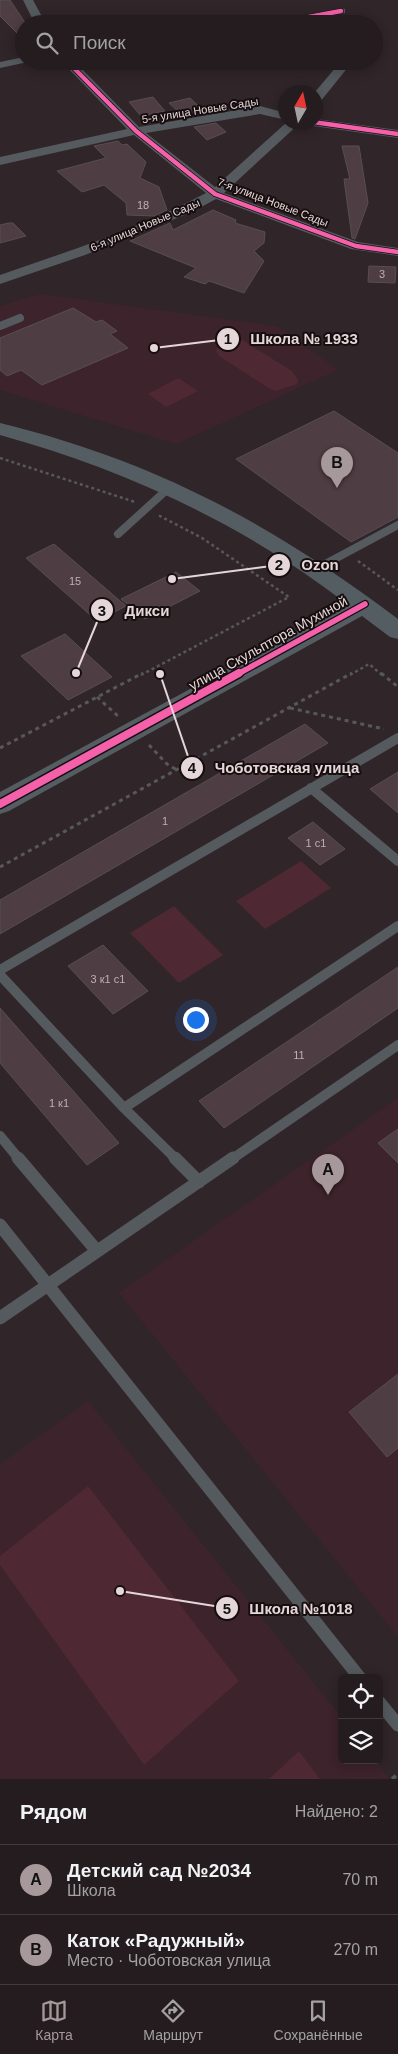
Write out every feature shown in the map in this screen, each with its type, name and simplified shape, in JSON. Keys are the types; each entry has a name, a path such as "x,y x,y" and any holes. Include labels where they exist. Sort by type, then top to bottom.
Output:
{"main road":[{"path":"0,429 101,458 171,486 239,521 316,569 398,630"},
{"name":"улица Скульптора Мухиной","path":"0,804 365,604"}],"street":[{"path":"28,0 36,15"},
{"path":"337,0 342,15"},
{"path":"324,15 341,12"},
{"path":"0,65 15,62"},
{"name":"7-я улица Новые Сады","path":"76,70 136,131 214,194 356,246 398,252"},
{"path":"323,90 340,70"},
{"name":"5-я улица Новые Сады","path":"0,161 136,131 260,110 278,115"},
{"path":"323,123 398,134 398,138"},
{"name":"6-я улица Новые Сады","path":"0,280 80,252 187,209 214,194 287,130"}],"lane":[{"path":"0,326 20,318"},
{"path":"118,534 171,486"},
{"path":"316,569 398,526"},
{"path":"0,970 393,740 398,750"},
{"path":"311,788 398,861"},
{"path":"124,1108 398,926"},
{"path":"0,975 124,1108 199,1182"},
{"path":"0,1318 398,1045"},
{"path":"0,1136 96,1251"},
{"path":"0,1225 357,1674"},
{"path":"383,1707 398,1725"}],"path":[{"path":"361,562 398,590"},
{"path":"0,748 289,597"},
{"path":"0,867 369,664 398,687"},
{"path":"289,708 389,730"},
{"path":"392,1779 398,1774"}],"shaded area":[{"path":"40,294 277,326 338,370 176,444 0,390 0,306"},
{"path":"241,339 292,371 298,380 297,384 276,391 270,389 219,356 216,350 218,347"},
{"path":"178,378 198,391 166,407 148,394"},
{"path":"301,861 331,888 265,929 236,901"},
{"path":"174,906 223,955 179,983 130,933"},
{"path":"398,1098 398,1637 119,1293"},
{"path":"88,1401 338,1713 338,1764 378,1764 390,1779 0,1779 0,1464"},
{"path":"88,1486 239,1681 144,1765 0,1565 0,1556"},
{"path":"299,1751 320,1779 269,1779"}],"building":[{"path":"0,0 10,0 20,15 15,15 15,31 0,16"},
{"path":"153,97 165,111 141,116 129,102"},
{"path":"190,98 206,113 184,117 169,103"},
{"path":"216,123 226,132 207,140 194,127"},
{"path":"118,141 122,145 127,144 146,162 140,178 159,187 167,210 154,216 127,215 126,203 104,185 82,192 57,171 106,158 94,146"},
{"path":"342,146 359,146 368,203 355,239 352,238 344,179 350,179"},
{"path":"213,210 236,220 235,223 265,232 264,243 254,251 264,261 244,293 209,281 205,284 184,277 196,268 130,241 170,223 173,230"},
{"path":"13,223 26,236 0,243 0,225"},
{"path":"369,266 396,267 395,283 368,282"},
{"path":"73,308 96,322 102,320 117,331 110,334 128,348 42,385 21,370 7,376 0,370 0,338"},
{"path":"334,411 398,453 398,517 351,542 236,459"},
{"path":"54,544 126,606 97,621 26,558"},
{"path":"176,572 200,591 145,619 121,599"},
{"path":"65,634 112,677 68,700 21,656"},
{"path":"305,724 328,743 0,934 0,900"},
{"path":"398,772 398,813 370,789"},
{"path":"313,822 345,849 320,865 288,838"},
{"path":"103,945 148,991 113,1014 68,966"},
{"path":"398,967 398,1008 224,1128 199,1101"},
{"path":"0,1008 119,1143 87,1165 0,1063"},
{"path":"398,1129 398,1163 378,1143"},
{"path":"398,1374 398,1448 387,1457 349,1412"}],"cycle path":[{"path":"319,15 341,11"},
{"path":"76,70 136,131 215,194 356,246 398,252"},
{"path":"323,123 398,134"},
{"path":"0,804 365,604"}],"place":[{"name":"Школа № 1933","path":"154,348"},
{"name":"Каток «Радужный»","path":"337,488"},
{"name":"Ozon","path":"172,579"},
{"name":"Дикси","path":"76,673"},
{"name":"Чоботовская улица","path":"160,674"},
{"name":"Детский сад №2034","path":"328,1195"},
{"name":"Школа №1018","path":"120,1591"}]}
